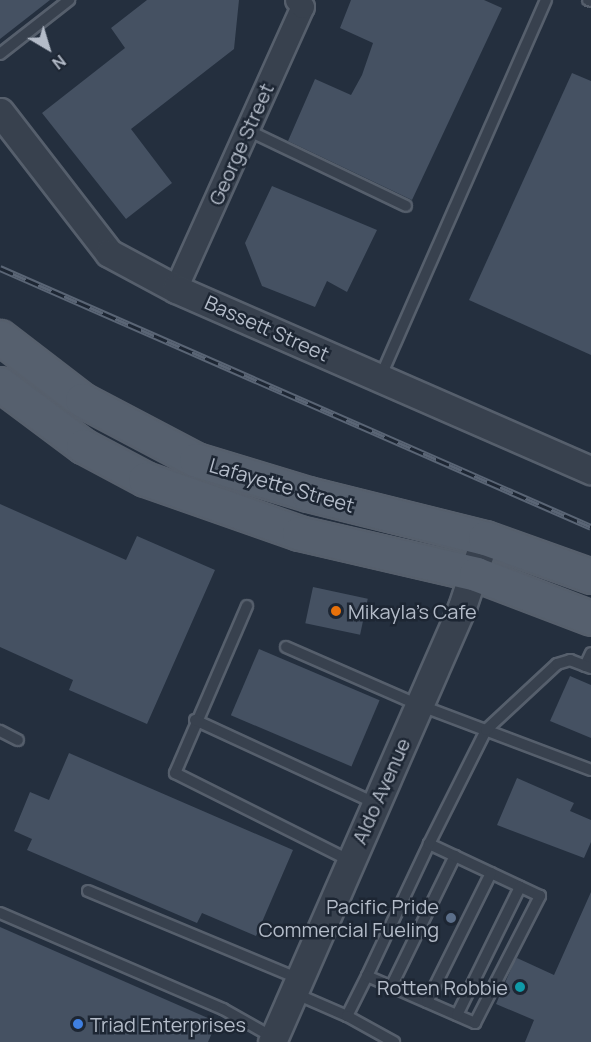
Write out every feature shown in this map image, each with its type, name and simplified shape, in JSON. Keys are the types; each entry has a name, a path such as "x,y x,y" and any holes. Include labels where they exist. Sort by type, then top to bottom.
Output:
{"main road":[{"name":"Lafayette Street","path":"0,337 82,400 196,460 308,494 485,538 591,576"},
{"name":"Lafayette Street","path":"0,384 83,446 145,479 299,533 476,574 591,618"}],"street":[{"name":"George Street","path":"176,289 303,7 297,0"},
{"name":"Bassett Street","path":"0,112 109,253 176,289 591,470"},
{"name":"Aldo Avenue","path":"273,1040 476,574 485,538"}],"lane":[{"path":"0,54 69,0"},
{"path":"380,378 546,0"},
{"path":"247,130 406,206"},
{"path":"247,606 195,720 175,773 351,861"},
{"path":"286,647 419,705 591,770"},
{"path":"347,1016 486,730 557,664 570,660 588,667 591,653"},
{"path":"195,720 375,804"},
{"path":"0,731 18,740"},
{"path":"366,976 475,1023 540,896 429,844"},
{"path":"391,987 455,856"},
{"path":"427,1002 491,873"},
{"path":"457,1015 520,887"},
{"path":"88,891 296,986 394,1042"},
{"path":"0,913 223,1009 273,1040"}],"building":[{"path":"0,0 50,0 0,39"},
{"path":"147,0 239,0 234,49 131,129 172,183 126,219 42,113 125,48 111,28"},
{"path":"351,0 484,0 502,8 412,200 288,141 315,79 351,95 362,75 373,43 340,28"},
{"path":"572,73 591,81 591,355 469,300"},
{"path":"272,186 377,230 347,292 327,281 315,307 262,286 245,243"},
{"path":"0,504 126,560 137,536 215,570 147,724 69,690 73,680 0,647"},
{"name":"Mikayla's Cafe","path":"313,587 368,599 360,635 305,623"},
{"path":"259,649 380,700 351,766 231,715"},
{"path":"570,676 591,685 591,738 550,721"},
{"path":"69,753 293,850 256,936 202,913 197,923 27,850 32,839 14,831 30,792 49,800"},
{"path":"517,778 574,803 570,811 591,820 591,842 584,858 497,825"},
{"path":"591,892 591,1042 525,1042 534,1020 496,1004 514,962 517,958 554,975"},
{"path":"0,927 217,1022 208,1042 0,1042"}],"railway":[{"path":"0,268 591,527"}],"place":[{"name":"Mikayla's Cafe","path":"336,611"},
{"name":"Pacific Pride Commercial Fueling","path":"451,918"},
{"name":"Rotten Robbie","path":"520,987"},
{"name":"Triad Enterprises","path":"78,1024"}]}
